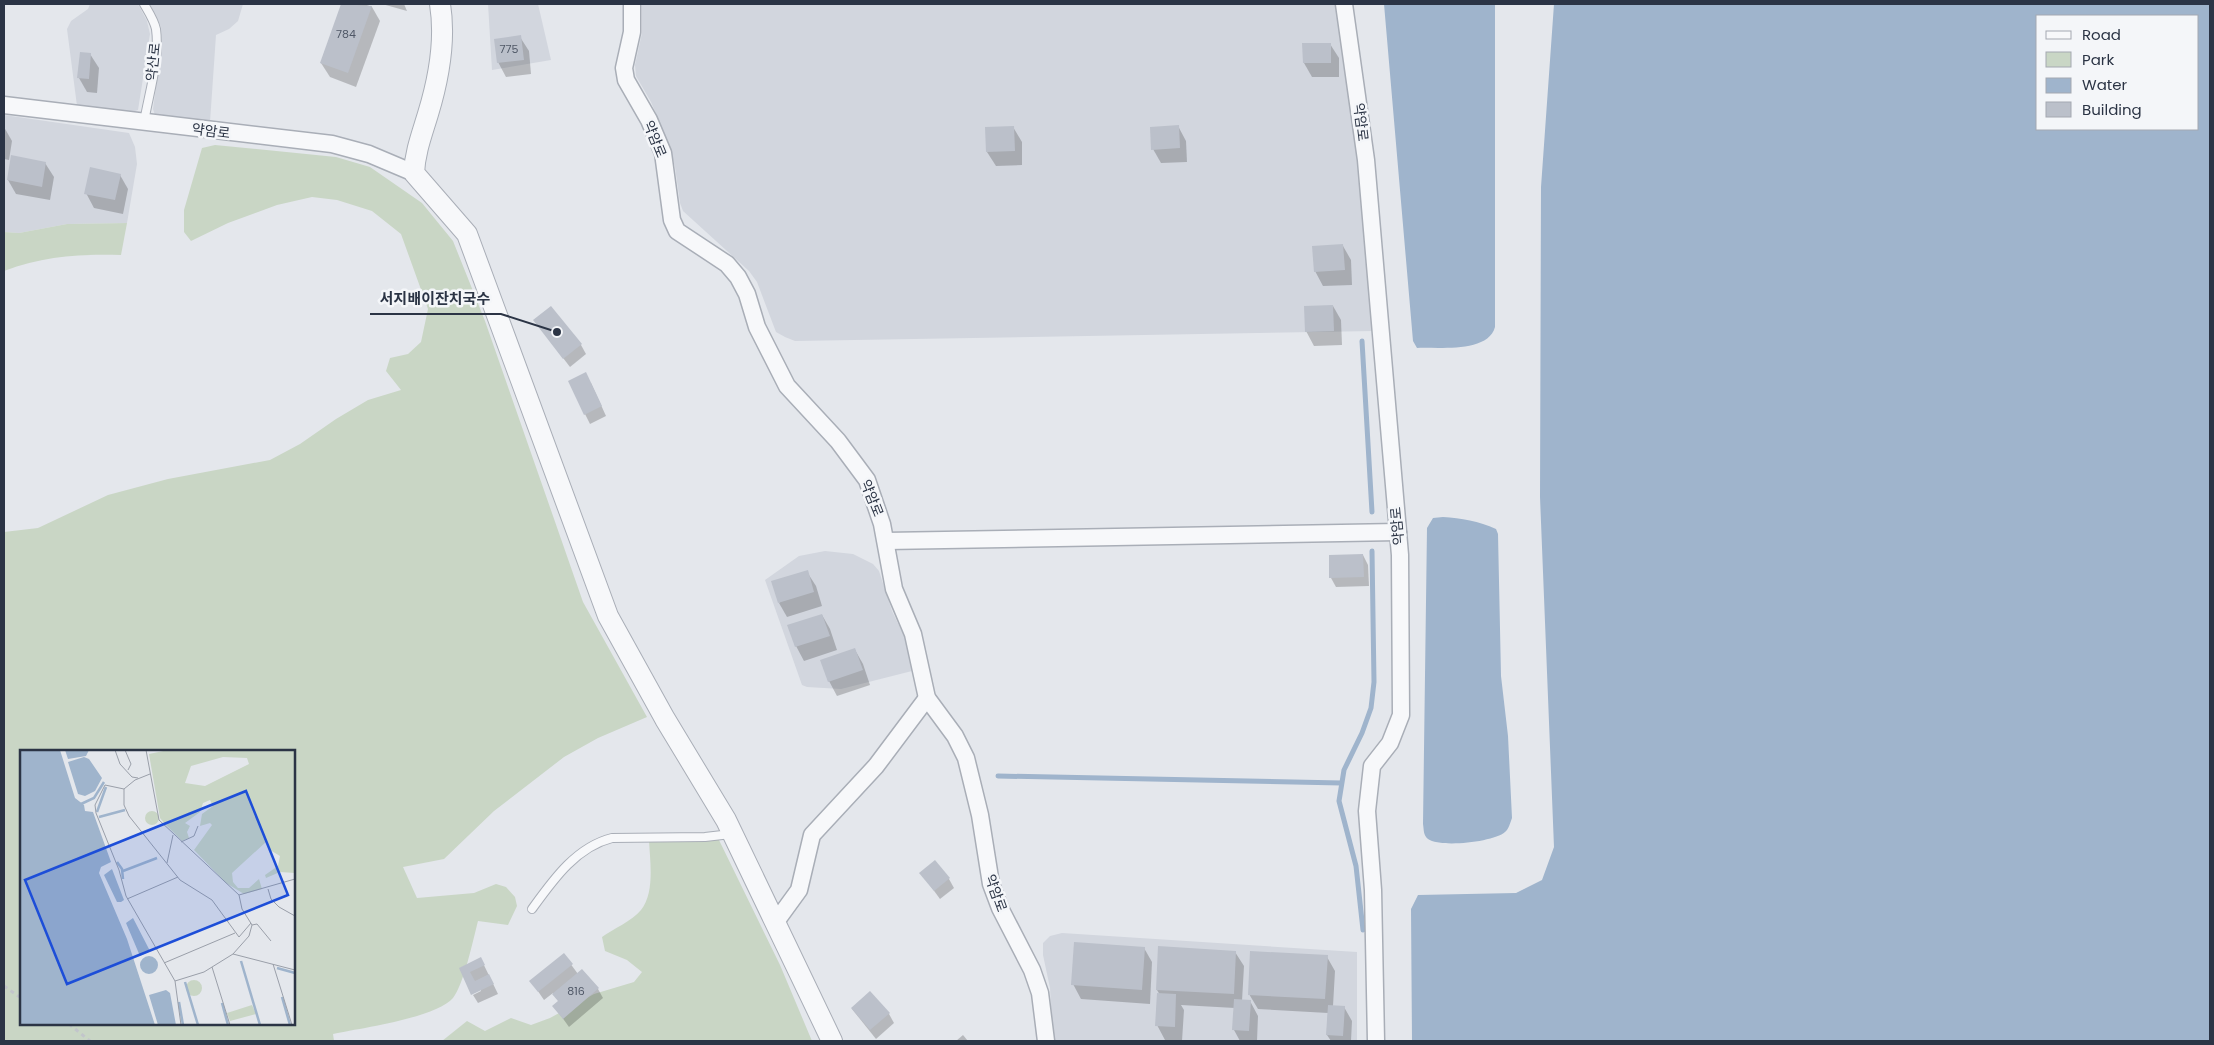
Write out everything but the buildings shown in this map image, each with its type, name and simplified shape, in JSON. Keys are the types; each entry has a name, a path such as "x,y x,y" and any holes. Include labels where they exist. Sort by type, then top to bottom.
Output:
{"street":[{"path":"414,173 415,157 439,68 444,38 440,4"},
{"name":"약암로","path":"632,4 632,32 624,68 626,80 649,120 663,154 672,220 678,231 727,264 738,277 747,294 757,327 787,386 838,441 867,480 876,503 886,541 894,589 913,634 926,698 955,736 966,758 980,815 991,884 1000,908 1032,970 1040,993 1046,1041"},
{"name":"약암로","path":"1344,4 1366,160 1398,532 1401,715 1390,743 1372,766 1367,811 1373,890 1376,1041"},
{"name":"약암로","path":"4,105 332,144 369,154 414,173 468,234 539,423 608,616 733,834 832,1041"},
{"path":"886,541 1398,532"},
{"path":"775,924 799,890 812,835 820,824 876,766 926,698"}],"lane":[{"name":"약산로","path":"144,4 156,27 156,39 155,58 144,122"},
{"path":"532,909 562,871 578,856 600,841 612,838 705,837 733,834"}],"path":[{"path":"4,986 20,997"},
{"path":"70,1025 90,1041"}],"shaded area":[{"path":"90,4 138,4 147,21 150,34 138,110 129,113 77,106 67,29 71,21 88,9"},
{"path":"150,4 243,4 238,21 229,29 216,35 210,122 155,115 153,109 162,43 161,27"},
{"path":"488,4 538,4 551,60 492,70"},
{"path":"642,4 1338,4 1350,87 1374,331 795,341 785,337 776,332 757,282 749,271 683,211 669,145 651,102 636,76 635,65 642,33"},
{"path":"4,115 129,133 135,147 137,164 127,223 67,224 19,233 4,232"},
{"path":"825,551 853,554 873,564 879,571 892,611 906,640 912,671 841,689 802,685 765,580 799,556"},
{"path":"1062,933 1357,952 1357,1041 1053,1041 1050,988 1043,955 1043,943 1050,936"}],"green space":[{"path":"215,145 336,157 370,167 422,203 453,241 485,321 583,602 647,717 598,738 564,757 494,811 444,859 403,867 417,898 474,893 496,884 506,887 515,897 517,906 508,925 478,921 461,983 453,998 444,1005 415,1017 333,1034 334,1041 4,1041 4,532 38,528 108,495 168,479 270,460 300,444 368,400 401,390 386,371 390,358 408,354 421,342 428,309 401,234 372,211 337,200 312,197 277,205 228,223 191,241 184,232 184,210 202,148"},
{"path":"127,223 121,255 61,257 33,262 4,271 4,232 19,233 67,224"},
{"path":"718,838 780,965 812,1041 442,1041 467,1021 485,1031 511,1018 531,1025 550,1018 594,994 634,982 642,972 627,960 605,951 602,937 633,918 645,903 651,876 649,840"}],"water":[{"path":"1384,4 1495,4 1495,327 1491,335 1473,345 1450,348 1417,348 1413,341"},
{"path":"1554,4 2210,4 2210,1041 1412,1041 1411,909 1418,895 1516,893 1542,880 1554,847 1540,497 1541,187"},
{"path":"1443,517 1483,524 1496,529 1498,534 1501,676 1508,736 1512,818 1508,829 1499,836 1467,843 1434,842 1424,834 1423,824 1427,528 1433,518"}],"waterway":[{"path":"1362,341 1372,512"},
{"path":"1363,930 1356,866 1339,801 1344,770 1362,733 1371,708 1374,682 1372,551"},
{"path":"998,776 1341,783"}],"place":[{"name":"서지배이잔치국수","path":"557,332"}]}
